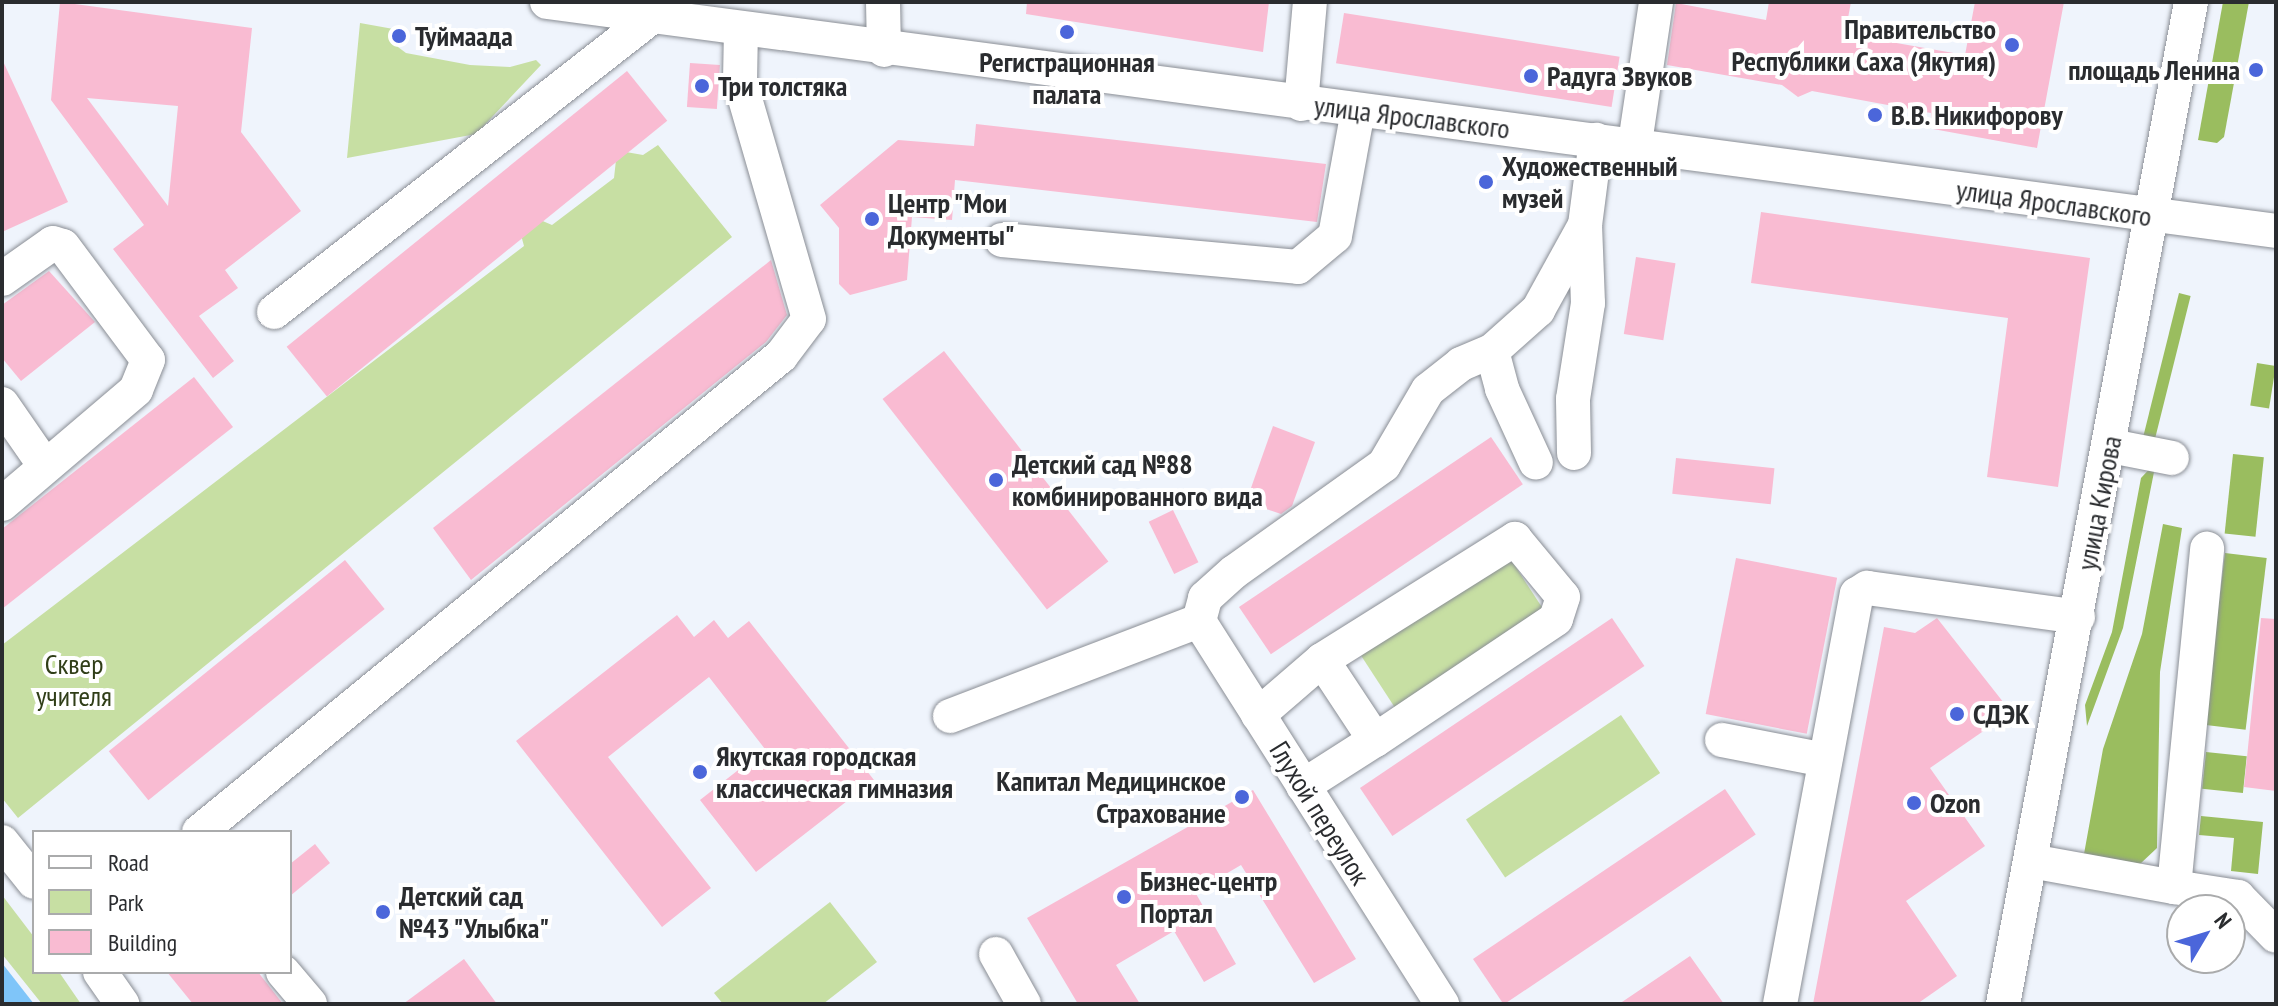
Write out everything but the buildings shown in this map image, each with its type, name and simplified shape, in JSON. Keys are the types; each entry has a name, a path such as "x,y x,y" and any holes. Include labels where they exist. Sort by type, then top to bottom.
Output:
{"street":[{"name":"улица Ярославского","path":"547,2 655,14 693,11 741,28 884,50 1635,143 2151,217 2276,231"},
{"path":"883,2 884,50"},
{"path":"1301,104 1310,2"},
{"path":"1635,143 1656,2"},
{"name":"улица Кирова","path":"2012,1002 2031,861 2111,446 2191,2"},
{"path":"274,312 655,14"},
{"path":"201,830 781,356 809,319 740,81 741,28"},
{"path":"1002,240 1298,267 1335,236 1358,111"},
{"path":"1574,453 1573,399 1584,335 1585,225 1596,140"},
{"path":"950,716 1199,621 1205,598 1234,572 1384,465 1428,390 1461,364 1492,351 1538,310 1585,225"},
{"path":"2,279 53,243 63,246 148,360 136,390 2,504"},
{"path":"1538,310 1584,335"},
{"path":"1492,351 1510,409 1536,463"},
{"path":"2,404 45,466"},
{"path":"2111,446 2172,458"},
{"path":"1258,715 1322,660 1515,539 1563,597 1556,619 1303,786"},
{"path":"2174,887 2207,549"},
{"path":"1780,1004 1851,611 1867,588 2078,617"},
{"name":"Глухой переулок","path":"1199,621 1442,1004"},
{"path":"1322,660 1375,740"},
{"path":"1722,740 1825,760"},
{"path":"2,842 32,880"},
{"path":"2031,861 2238,897 2276,936"},
{"path":"996,954 1024,1004"},
{"path":"101,974 122,1004"},
{"path":"285,974 310,1004"}],"green space":[{"path":"2223,2 2249,2 2224,137 2217,143 2198,140"},
{"path":"360,23 399,30 398,47 406,53 470,65 510,67 536,60 541,65 476,134 347,158"},
{"name":"Сквер учителя","path":"658,145 732,237 18,818 2,798 2,645 524,246 521,235 538,219 552,225 614,178 616,160 626,152 643,155"},
{"path":"2179,293 2191,296 2155,439 2143,436"},
{"path":"2257,363 2276,366 2269,408 2250,405"},
{"path":"2233,454 2264,457 2255,537 2225,534"},
{"path":"2156,462 2123,628 2087,726 2085,705 2112,632 2141,478"},
{"path":"2163,524 2182,528 2160,672 2157,848 2140,864 2084,854 2103,749 2142,634"},
{"path":"2225,553 2267,558 2246,730 2204,725"},
{"path":"1508,555 1546,613 1396,710 1359,652"},
{"path":"1621,715 1660,773 1505,878 1466,820"},
{"path":"2206,752 2247,756 2243,793 2202,789"},
{"path":"2201,816 2263,822 2258,874 2231,871 2234,838 2199,835"},
{"path":"2,895 32,934 32,974 60,974 81,1004 42,1004 2,954"},
{"path":"830,902 877,962 823,1004 723,1004 714,993"}],"water":[{"path":"2,963 34,1004 2,1004"}],"place":[{"name":"Регистрационная палата","path":"1067,32"},
{"name":"Туймаада","path":"399,36"},
{"name":"Правительство Республики Саха (Якутия)","path":"2012,45"},
{"name":"площадь Ленина","path":"2256,70"},
{"name":"Радуга Звуков","path":"1531,76"},
{"name":"Три толстяка","path":"702,86"},
{"name":"В.В. Никифорову","path":"1875,115"},
{"name":"Художественный музей","path":"1486,182"},
{"name":"Центр \"Мои Документы\"","path":"872,219"},
{"name":"Детский сад №88 комбинированного вида","path":"996,480"},
{"name":"СДЭК","path":"1957,714"},
{"name":"Якутская городская классическая гимназия","path":"700,772"},
{"name":"Капитал Медицинское Страхование","path":"1242,797"},
{"name":"Ozon","path":"1914,803"},
{"name":"Бизнес-центр Портал","path":"1124,897"},
{"name":"Детский сад №43 \"Улыбка\"","path":"383,912"}]}
